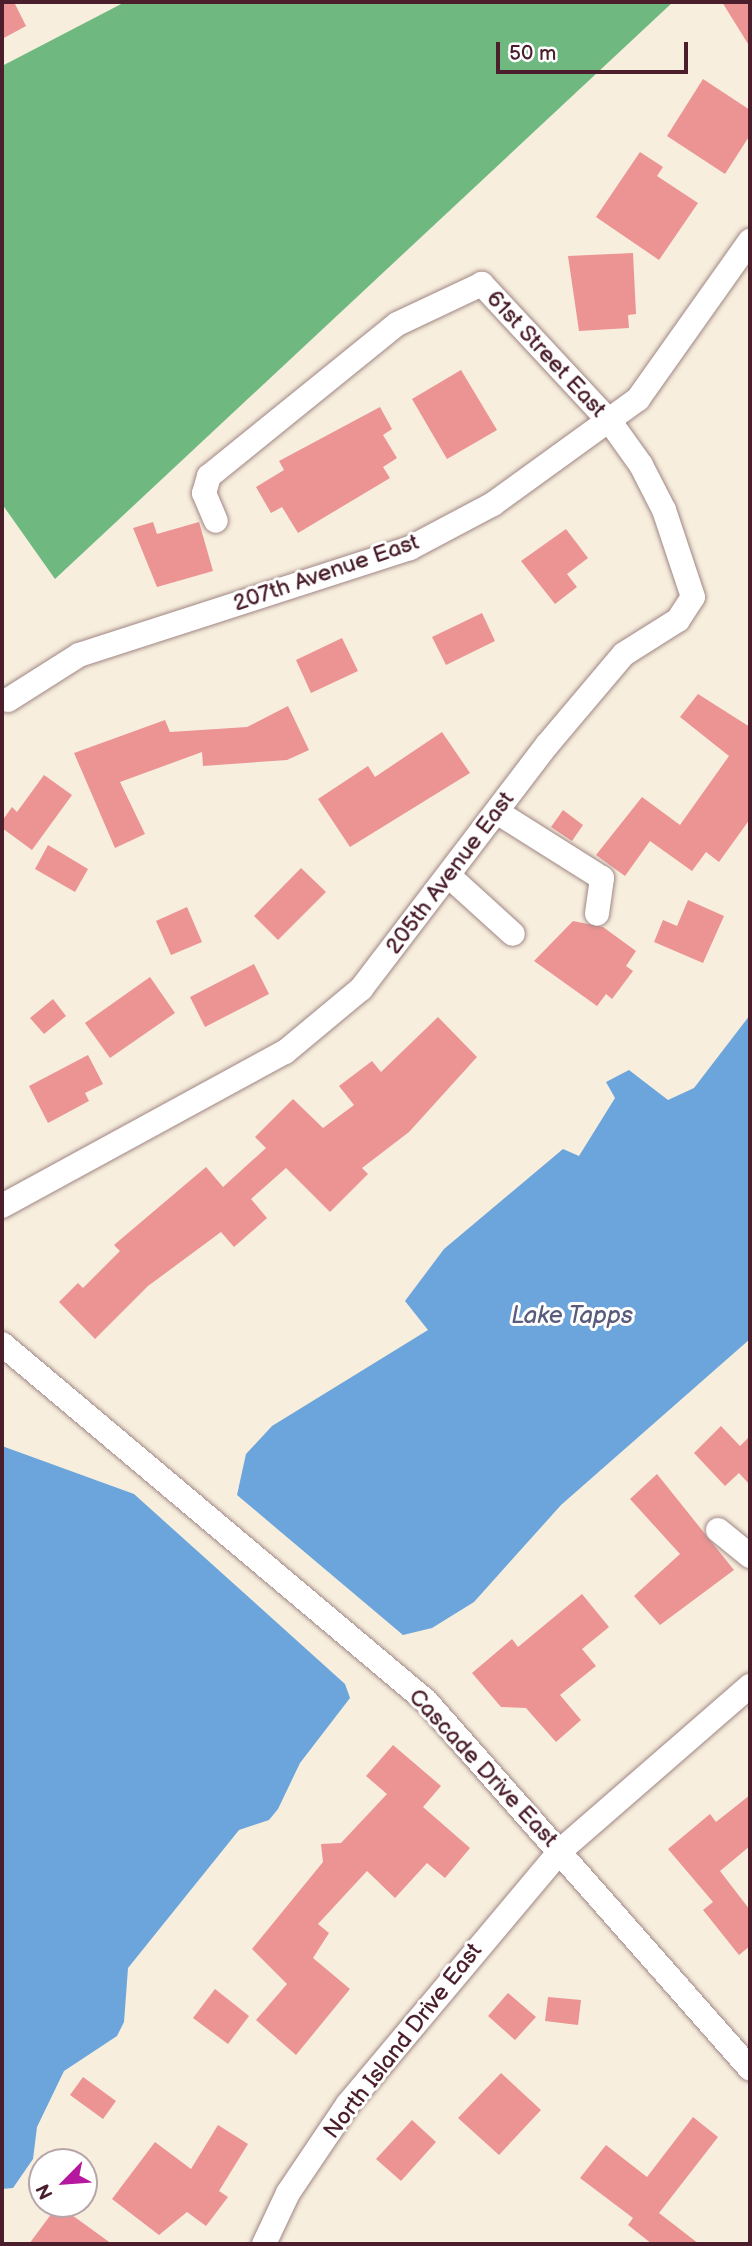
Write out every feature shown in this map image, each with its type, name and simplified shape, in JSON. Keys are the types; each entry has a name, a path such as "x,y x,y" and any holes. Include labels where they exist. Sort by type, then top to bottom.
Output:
{"street":[{"name":"207th Avenue East","path":"4,698 79,655 410,548 493,504 611,423 638,399 750,241"},
{"name":"61st Street East","path":"216,521 204,493 209,476 397,324 482,284 611,423"},
{"name":"205th Avenue East","path":"2,1206 285,1052 361,989 496,812 624,654 689,611 692,582 664,510 611,423"},
{"path":"496,812 602,878 597,914"},
{"path":"449,876 513,934"},
{"name":"Cascade Drive East","path":"2,1344 426,1701 750,2068"},
{"path":"718,1530 750,1556"},
{"name":"North Island Drive East","path":"264,2244 288,2193 348,2104 560,1851 750,1686"}],"green space":[{"path":"125,2 673,2 55,579 2,504 2,66"}],"water":[{"name":"Lake Tapps","path":"750,1015 750,1339 561,1505 474,1602 432,1628 403,1635 237,1495 246,1454 272,1426 428,1330 405,1301 444,1249 563,1149 579,1156 615,1098 606,1082 629,1070 668,1100 694,1088"},
{"path":"2,1446 134,1494 345,1684 350,1698 300,1763 278,1809 269,1820 239,1830 128,1968 124,2022 117,2036 64,2071 37,2127 34,2148 28,2148 28,2166 13,2188 2,2189"}],"building":[{"path":"2,2 14,2 26,26 2,39"},
{"path":"722,2 750,2 750,47"},
{"path":"703,79 750,110 750,135 725,174 667,136"},
{"path":"640,152 663,167 657,176 698,203 659,260 596,217"},
{"path":"633,253 636,314 628,315 629,328 579,331 568,256"},
{"path":"461,370 497,430 447,459 412,399"},
{"path":"380,407 392,429 383,435 397,458 383,467 390,478 298,533 282,507 271,513 256,487 284,470 279,461"},
{"path":"153,522 157,534 199,522 213,571 157,587 133,528"},
{"path":"566,529 588,558 567,574 577,587 555,604 521,561"},
{"path":"482,613 495,641 446,665 432,637"},
{"path":"342,638 358,671 311,693 296,660"},
{"path":"698,694 750,727 750,819 719,862 706,852 692,871 650,841 625,876 596,855 642,797 680,825 729,756 680,717"},
{"path":"288,706 309,750 287,760 203,766 202,752 120,782 145,834 115,848 74,753 165,720 170,732 247,727"},
{"path":"442,732 470,773 350,847 318,799 368,766 375,777"},
{"path":"44,775 72,795 32,850 2,828 2,821 12,807 17,812"},
{"path":"563,810 583,825 572,841 551,827"},
{"path":"48,845 88,869 75,892 35,869"},
{"path":"301,868 326,892 278,940 254,916"},
{"path":"688,900 724,916 703,963 654,942 663,920 677,926"},
{"path":"187,907 202,942 171,955 156,921"},
{"path":"573,921 603,927 636,951 626,966 633,971 612,999 606,994 597,1006 534,961"},
{"path":"254,964 269,994 205,1027 190,997"},
{"path":"150,977 175,1013 110,1058 85,1023"},
{"path":"53,999 66,1016 44,1034 30,1018"},
{"path":"438,1017 477,1057 409,1132 362,1168 368,1174 330,1212 286,1168 251,1199 267,1218 234,1247 221,1232 148,1286 95,1339 59,1302 78,1283 83,1288 120,1251 114,1245 206,1167 223,1187 266,1148 255,1137 293,1099 323,1128 354,1105 339,1086 372,1061 381,1072"},
{"path":"88,1055 103,1084 85,1093 89,1101 48,1123 29,1086"},
{"path":"721,1426 740,1446 750,1436 750,1485 739,1473 725,1486 694,1453"},
{"path":"657,1474 734,1570 660,1625 634,1596 680,1554 630,1499"},
{"path":"582,1594 609,1627 582,1649 596,1666 560,1695 581,1720 556,1742 526,1708 501,1707 472,1673 512,1639 518,1647"},
{"path":"393,1745 441,1786 423,1807 470,1848 445,1878 427,1863 395,1898 367,1871 318,1924 329,1933 313,1958 350,1989 296,2055 256,2020 287,1984 252,1949 323,1862 321,1844 341,1843 387,1794 366,1776"},
{"path":"750,1795 750,1846 720,1871 750,1910 750,1946 739,1955 703,1910 713,1902 668,1849 710,1814 716,1822"},
{"path":"215,1989 249,2016 228,2044 193,2018"},
{"path":"508,1993 536,2017 515,2040 488,2016"},
{"path":"548,1997 581,2000 578,2025 545,2021"},
{"path":"501,2073 541,2110 499,2155 458,2118"},
{"path":"83,2077 116,2101 103,2119 70,2095"},
{"path":"693,2117 718,2137 659,2213 699,2244 652,2244 628,2225 633,2218 580,2178 606,2145 647,2177"},
{"path":"412,2120 436,2142 401,2181 376,2159"},
{"path":"218,2125 248,2144 219,2191 228,2197 206,2226 187,2212 159,2235 112,2199 155,2142 191,2169"},
{"path":"48,2218 76,2218 112,2244 29,2244"}]}
